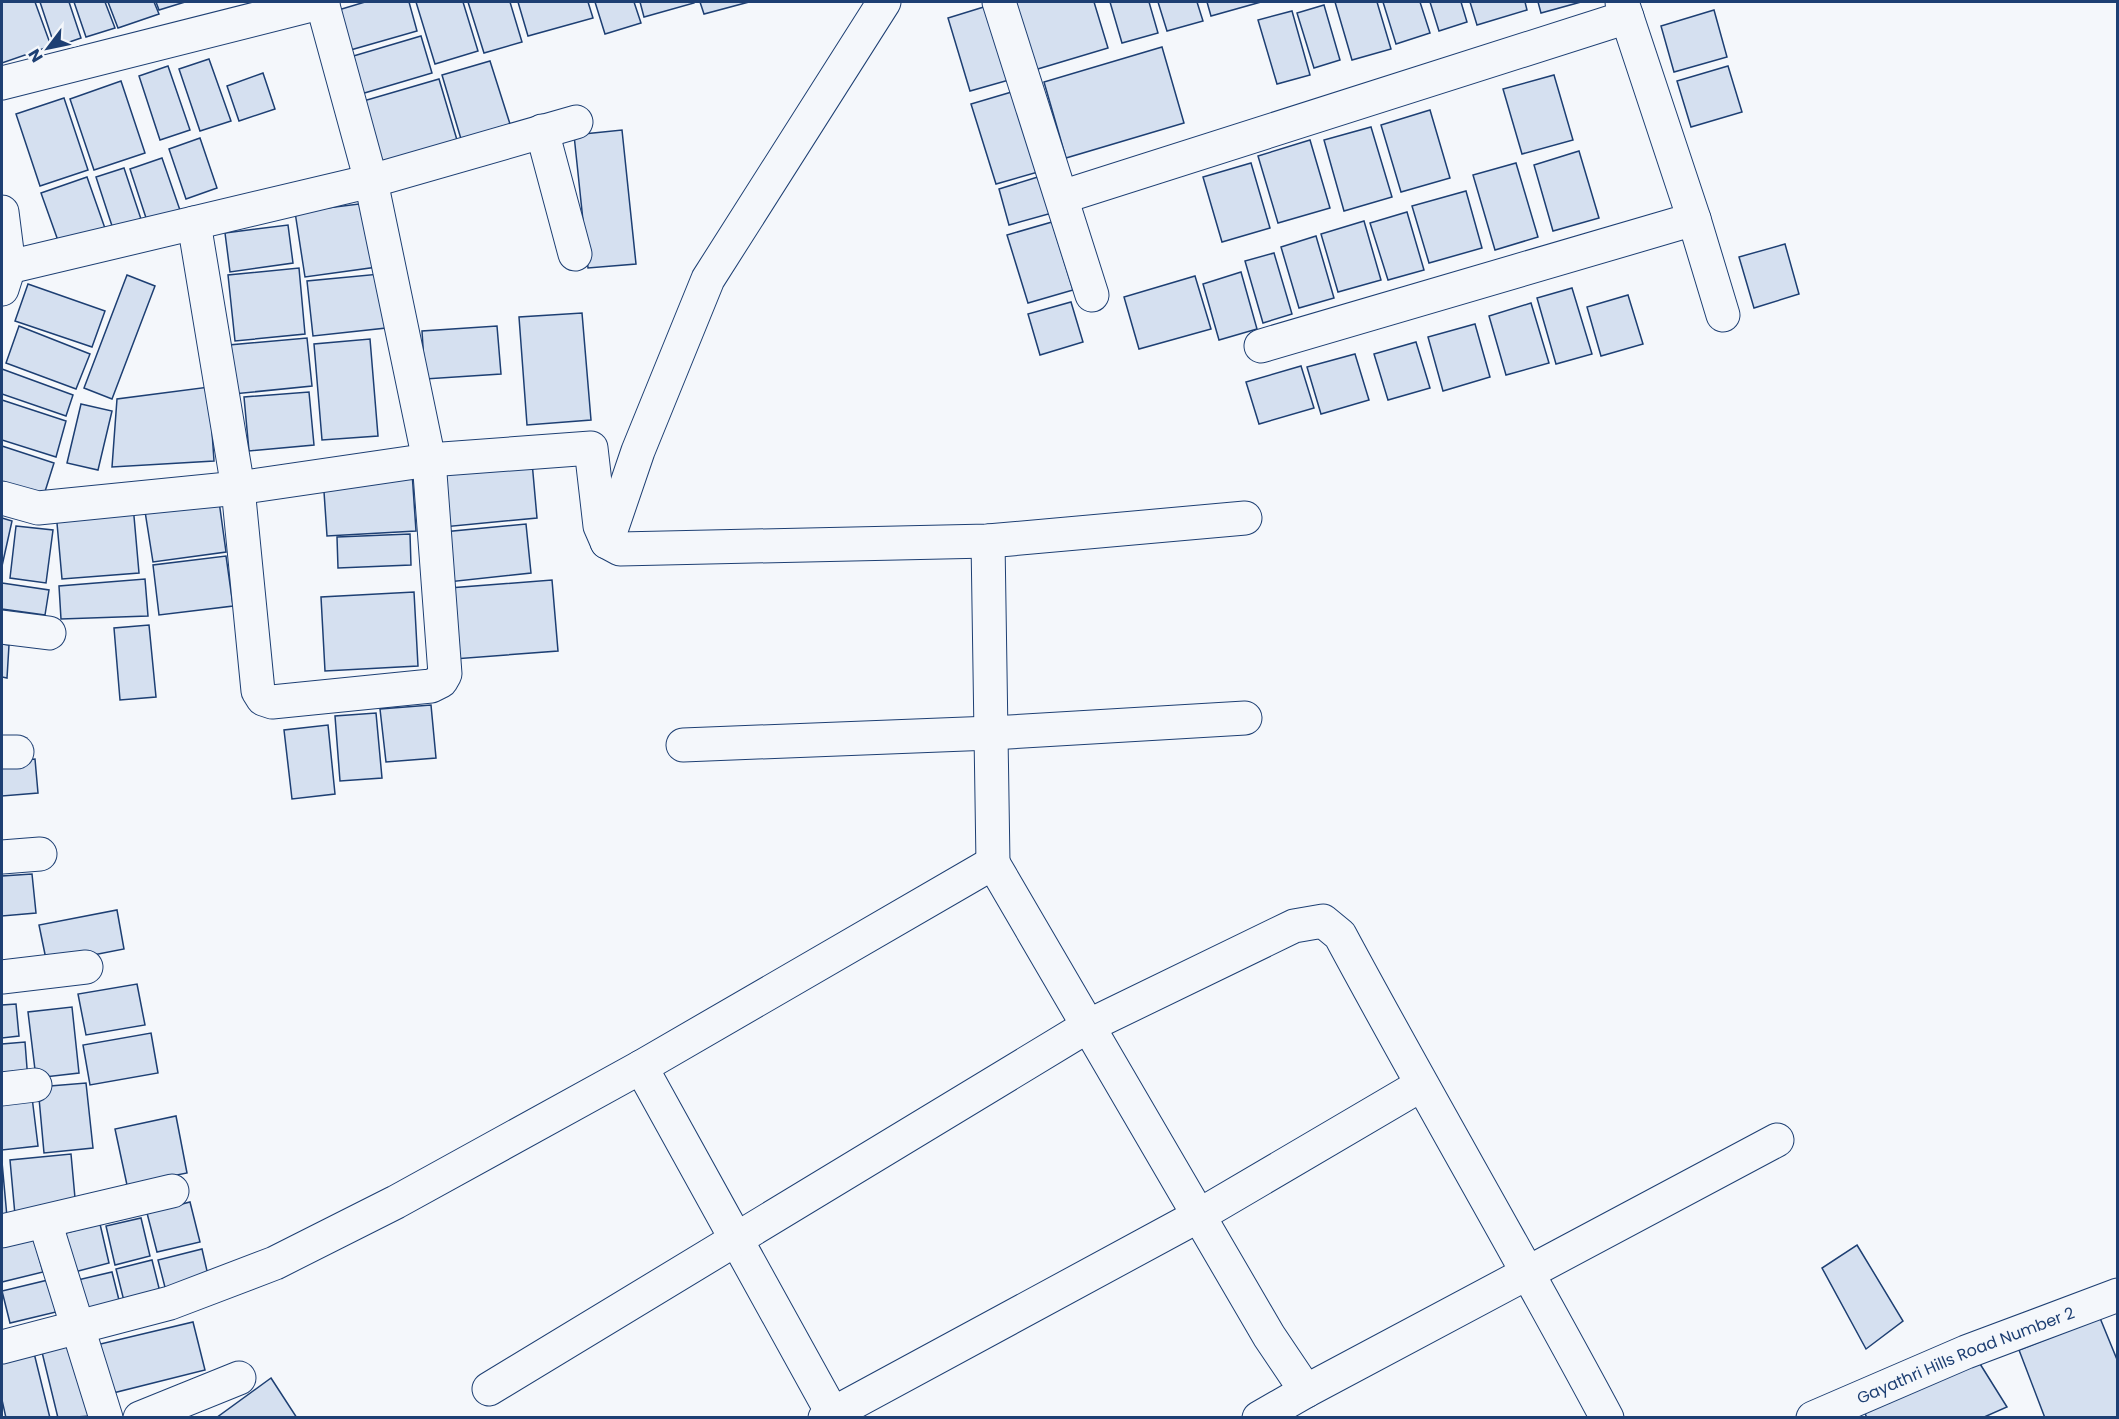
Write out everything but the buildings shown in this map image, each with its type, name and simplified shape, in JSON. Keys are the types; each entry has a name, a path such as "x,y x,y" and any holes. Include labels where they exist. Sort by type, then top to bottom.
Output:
{"street":[{"path":"2,83 322,2 371,181 429,460 445,674 441,681 431,686 272,702 264,699 258,691 238,488 194,223"},
{"path":"607,542 638,451 708,279 884,2"},
{"path":"999,2 1092,295"},
{"path":"1062,197 1625,9 1723,315"},
{"path":"2,212 5,278 194,223 371,181 576,122"},
{"path":"542,131 575,254"},
{"path":"1261,346 1694,219"},
{"path":"2,498 38,508 238,488 429,460 591,448 600,526 607,542 621,549 988,541 1245,518"},
{"path":"988,541 993,863 1269,1336 1306,1391"},
{"path":"2,627 49,633"},
{"path":"683,745 991,733 1245,718"},
{"path":"2,857 40,854"},
{"path":"2,1347 170,1303 275,1263 396,1202 641,1067 993,863"},
{"path":"489,1389 1088,1026 1294,926 1323,921 1340,934 1421,1085 1529,1272 1607,1418"},
{"path":"2,977 86,967"},
{"path":"641,1067 831,1416 1198,1215 1421,1085"},
{"path":"2,1089 35,1085"},
{"path":"1259,1418 1777,1140"},
{"path":"2,1231 172,1191"},
{"path":"45,1222 106,1418"},
{"name":"Gayathri Hills Road Number 2","path":"1813,1418 1966,1352 2118,1295"},
{"path":"140,1418 239,1378"}]}
